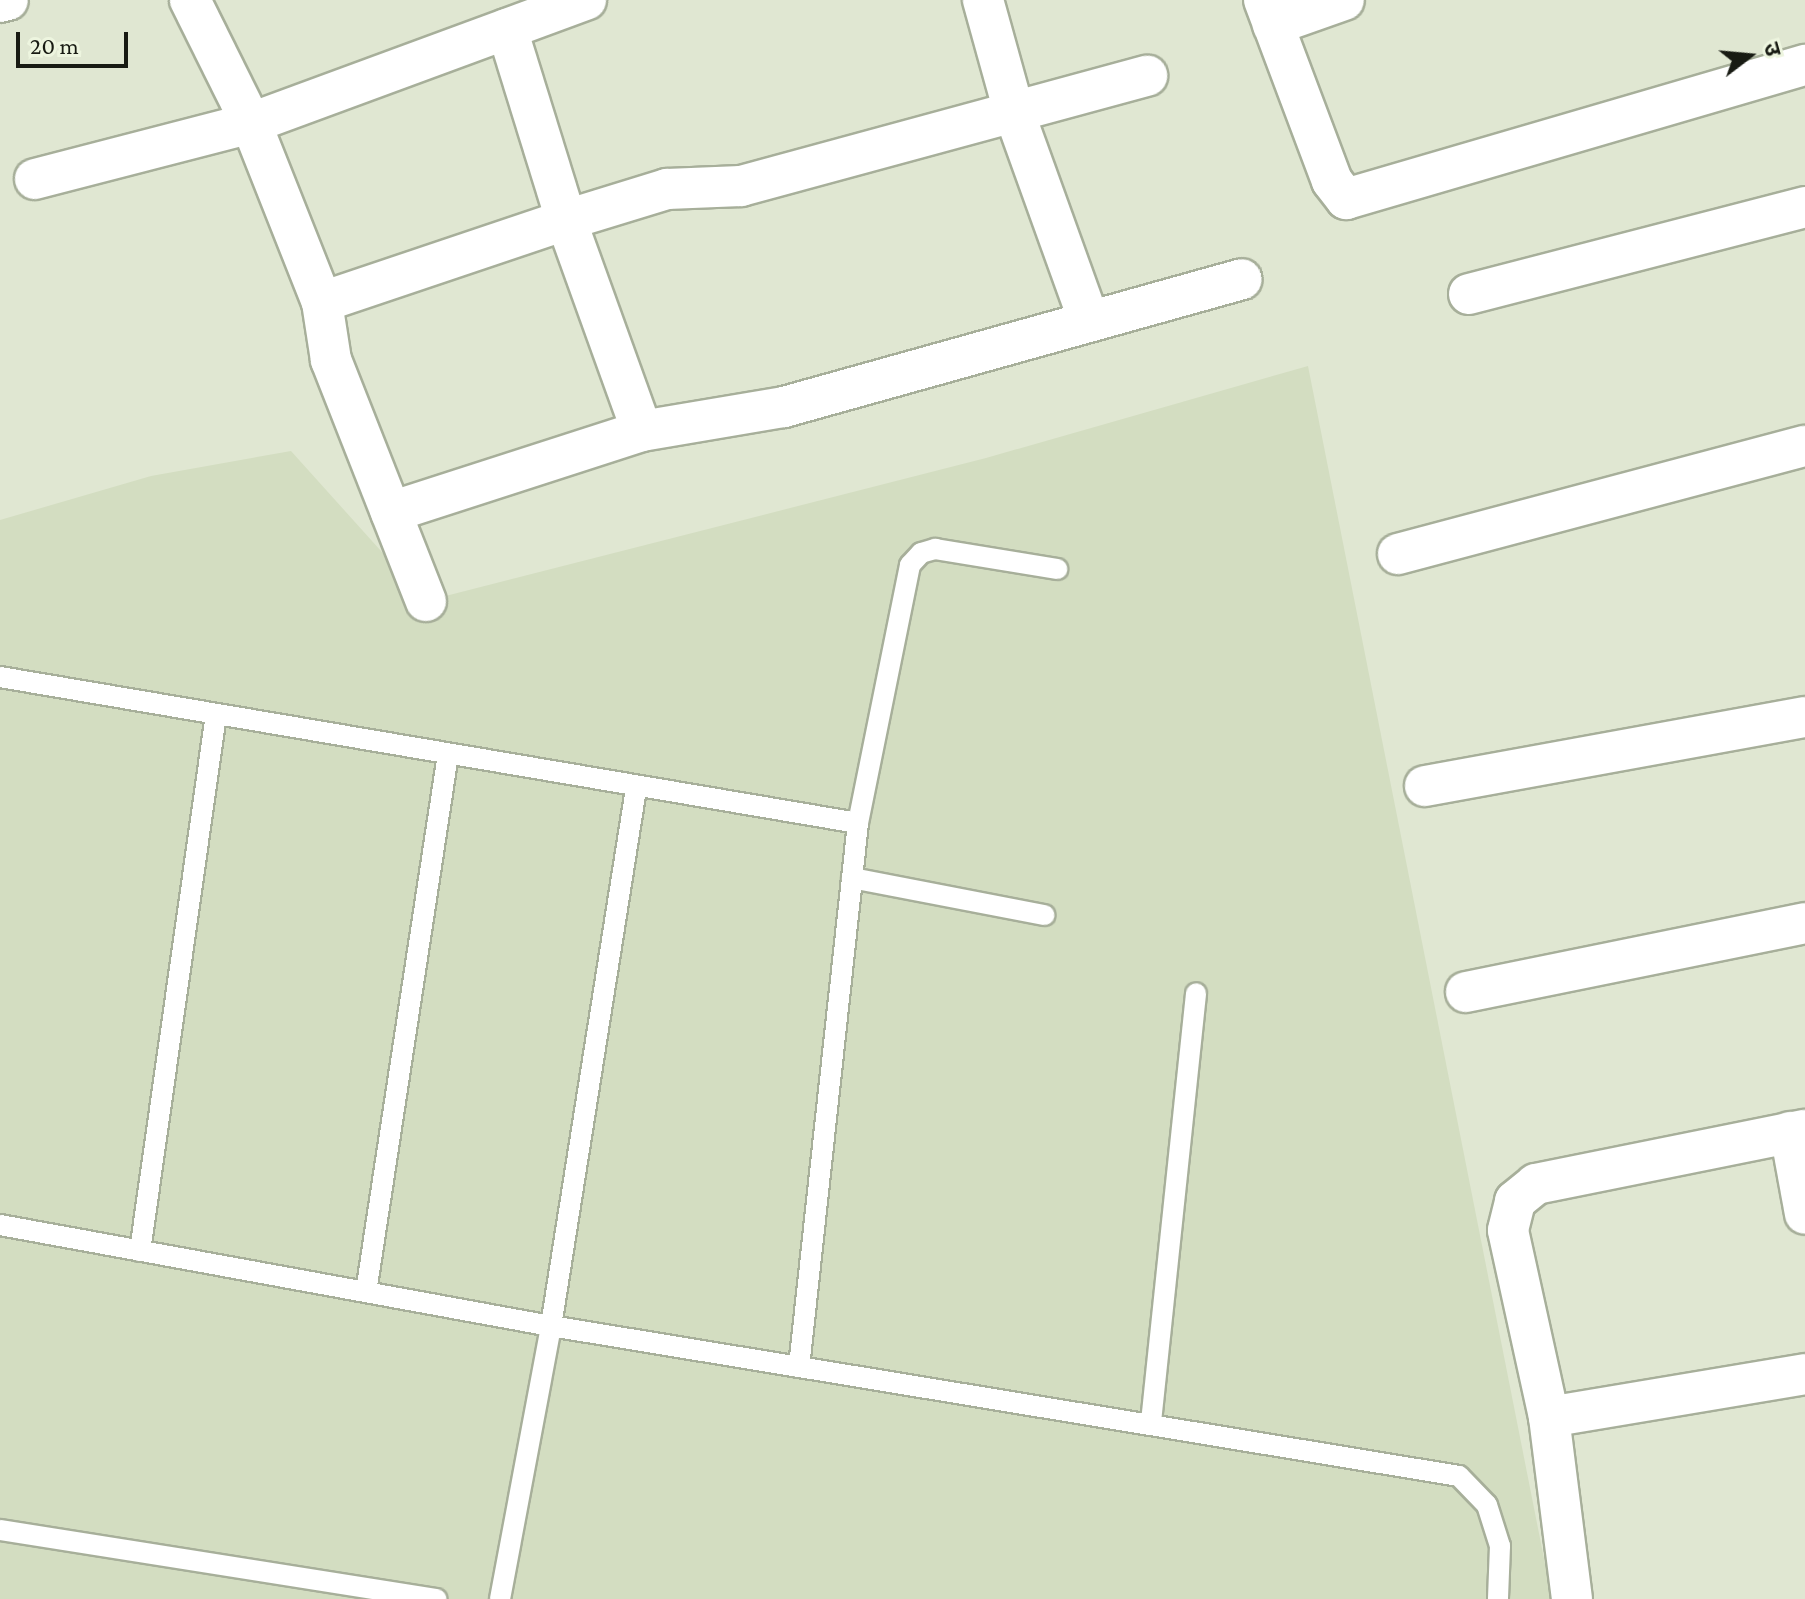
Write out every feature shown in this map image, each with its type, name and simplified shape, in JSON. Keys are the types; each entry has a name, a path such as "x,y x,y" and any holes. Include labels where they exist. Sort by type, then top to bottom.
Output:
{"street":[{"path":"0,2 8,0"},
{"path":"190,0 251,123 322,302 331,360 426,601"},
{"path":"35,179 251,123 586,0"},
{"path":"983,0 1015,115 1089,320"},
{"path":"1344,0 1268,13 1332,181 1346,199 1805,65"},
{"path":"507,29 566,220 642,431"},
{"path":"322,302 667,189 741,186 1015,115 1147,76"},
{"path":"1469,294 1805,207"},
{"path":"391,512 642,431 784,407 1241,279"},
{"path":"1398,554 1805,446"},
{"path":"1425,786 1805,717"},
{"path":"1466,992 1805,923"},
{"path":"1572,1599 1549,1417 1508,1230 1515,1201 1536,1184 1797,1131 1805,1214"},
{"path":"1549,1417 1805,1374"}],"lane":[{"path":"799,1367 858,823 910,565 921,553 935,549 1057,569"},
{"path":"0,677 636,789 858,823"},
{"path":"140,1251 216,714"},
{"path":"366,1292 448,754"},
{"path":"500,1599 551,1326 636,789"},
{"path":"852,878 1044,915"},
{"path":"1151,1422 1196,993"},
{"path":"0,1225 551,1326 1151,1422 1459,1476 1487,1505 1496,1532 1498,1599"},
{"path":"0,1530 437,1599"}],"shaded area":[{"path":"1308,366 1552,1599 0,1599 0,520 151,476 291,451 426,601 986,458"}]}
